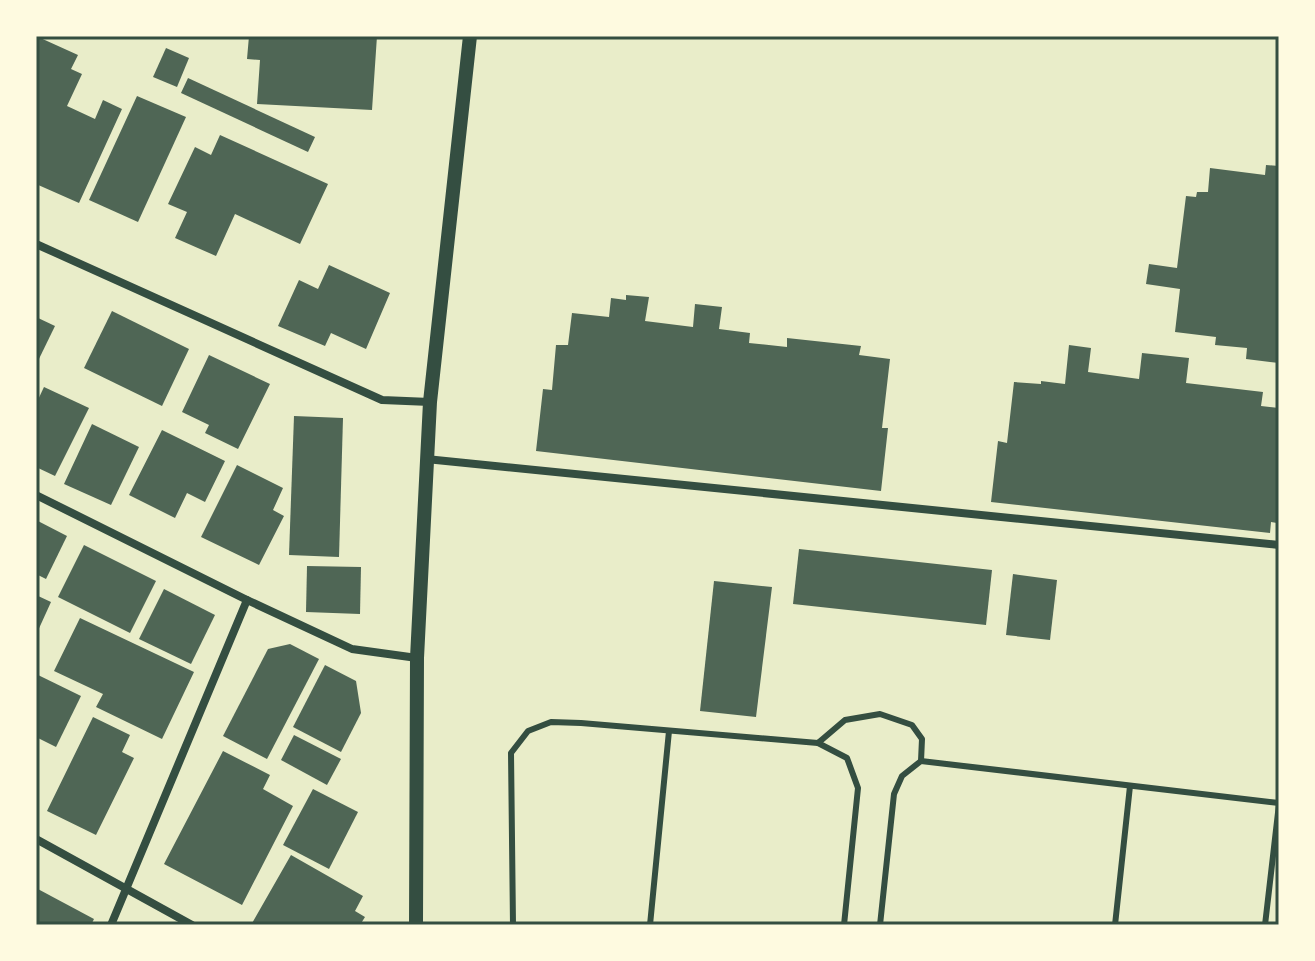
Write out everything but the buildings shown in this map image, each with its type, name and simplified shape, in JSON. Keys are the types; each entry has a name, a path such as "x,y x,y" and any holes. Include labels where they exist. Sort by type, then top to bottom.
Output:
{"street":[{"path":"416,925 417,658 426,459 470,36"},
{"path":"36,244 382,400 430,402"},
{"path":"426,459 1279,545"},
{"path":"36,495 352,649 417,658"},
{"path":"111,925 247,600"},
{"path":"36,839 192,925"}],"lane":[{"path":"818,743 845,720 880,714 912,725 922,739 921,761"},
{"path":"513,925 511,753 528,731 551,722 818,743 847,758 858,788 844,925"},
{"path":"650,925 669,731"},
{"path":"880,925 894,794 902,776 921,761 1279,803 1265,925"},
{"path":"1115,925 1130,786"}]}
